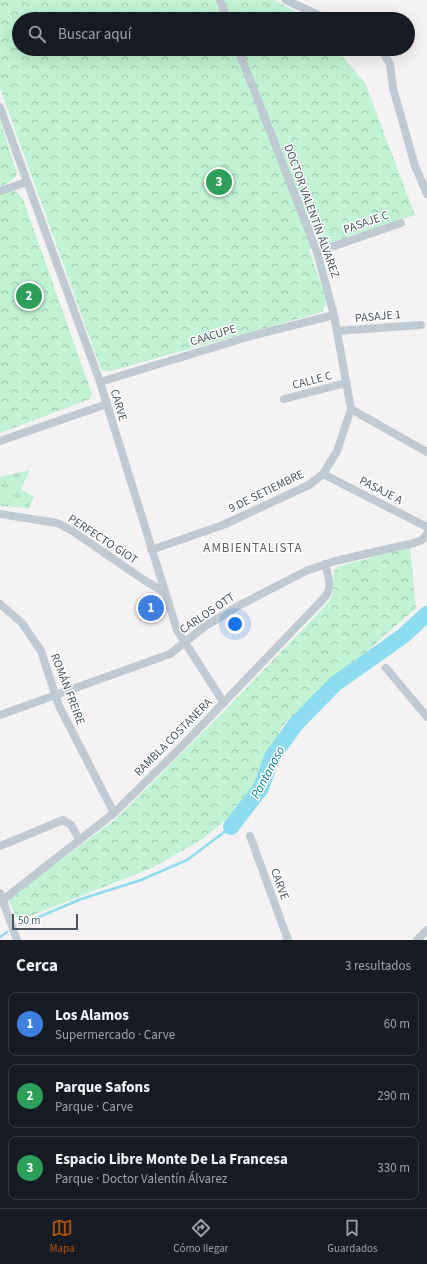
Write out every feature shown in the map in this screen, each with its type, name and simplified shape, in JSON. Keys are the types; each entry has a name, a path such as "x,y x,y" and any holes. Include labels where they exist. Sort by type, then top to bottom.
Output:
{"street":[{"path":"220,0 224,12"},
{"path":"286,0 312,12"},
{"name":"DOCTOR VALENTÍN ÁLVAREZ","path":"241,56 317,252 334,315 351,409"},
{"path":"385,56 390,64 393,88 415,166 426,186"},
{"name":"CARVE","path":"0,107 100,382 176,630 224,703"},
{"path":"0,191 27,182"},
{"name":"PASAJE C","path":"317,252 400,223"},
{"name":"CAACUPE","path":"100,382 251,336 334,315"},
{"name":"PASAJE 1","path":"337,332 421,325"},
{"name":"CALLE C","path":"284,400 346,383"},
{"path":"0,441 106,404"},
{"path":"351,409 427,452"},
{"name":"9 DE SETIEMBRE","path":"151,550 223,524 309,485 323,474 337,451 351,409"},
{"name":"PASAJE A","path":"323,474 427,528"},
{"name":"PERFECTO GIOT","path":"0,514 45,520 64,527 164,592"},
{"name":"CARLOS OTT","path":"0,715 163,658 184,644 204,627 240,605 306,570 325,564 414,543 422,540 427,534"},
{"name":"RAMBLA COSTANERA","path":"1,898 114,813 224,703 325,597 329,591 330,585 325,564"},
{"name":"ROMÁN FREIRE","path":"0,604 17,618 41,651 63,713 114,813"},
{"path":"386,668 427,717"},
{"path":"0,846 63,820 71,824 79,839"},
{"name":"CARVE","path":"250,836 288,940"},
{"path":"1,898 17,940"},
{"path":"417,940 427,930"}],"green space":[{"path":"0,0 274,0 295,12 12,12 12,56 342,56 365,83 415,215 309,250 327,301 322,312 107,372 101,369 0,88"},
{"path":"0,121 17,173 12,180 0,186"},
{"path":"14,190 23,199 92,394 90,399 0,433 0,194"},
{"path":"30,470 21,489 34,497 29,508 0,506 0,477"},
{"path":"410,547 416,608 282,726 255,787 235,813 201,840 154,867 18,921 8,899 116,819 228,707 328,603 333,593 334,571 337,567"}],"waterway":[{"name":"Pantanoso","path":"231,827 261,788 272,757 296,724 335,684 403,636 427,614"},
{"name":"Pantanoso","path":"20,925 81,899 141,880 187,860 231,827"},
{"name":"Pantanoso","path":"0,937 7,932"}],"place":[{"name":"Espacio Libre Monte De La Francesa","path":"219,182"},
{"name":"Parque Safons","path":"29,296"},
{"name":"Los Alamos","path":"151,608"}],"district":[{"name":"AMBIENTALISTA","path":"253,547"}]}
